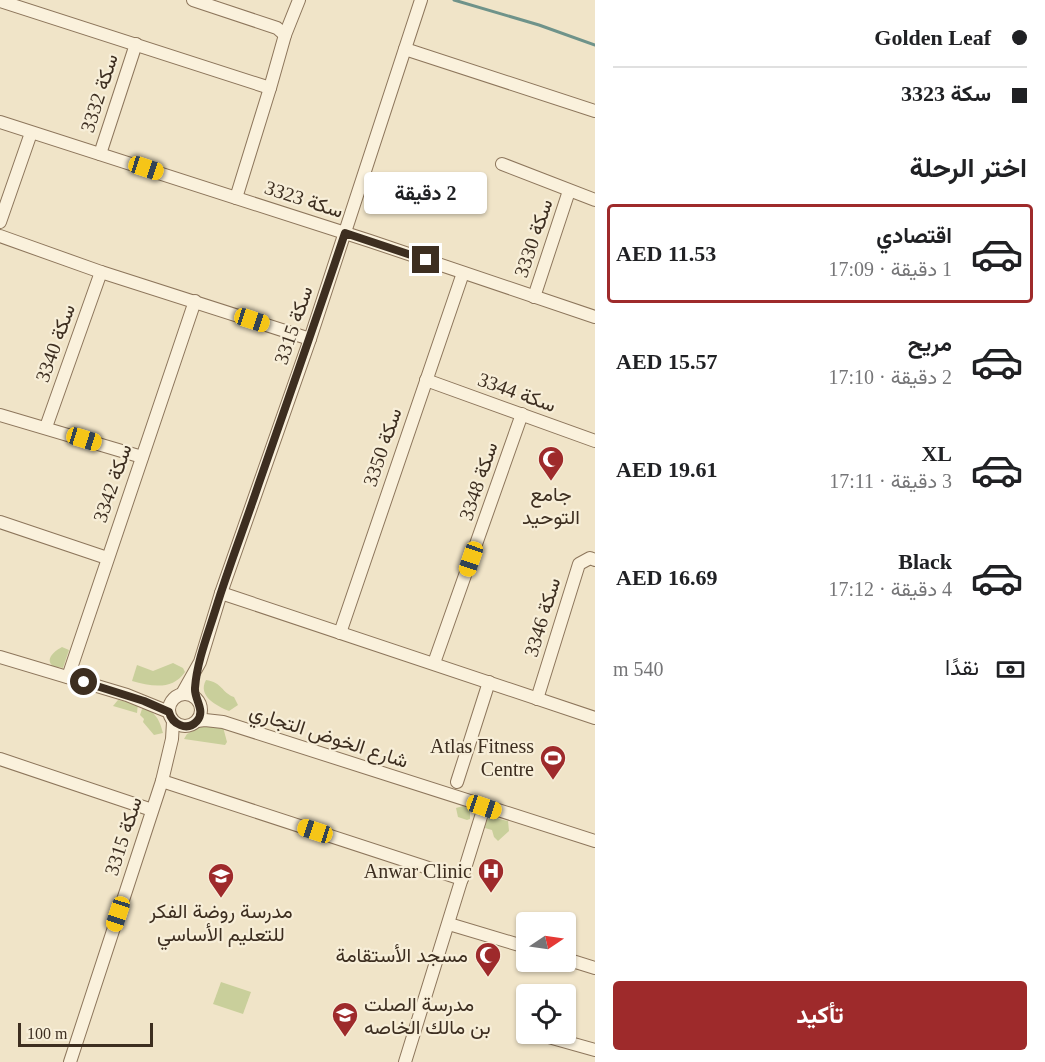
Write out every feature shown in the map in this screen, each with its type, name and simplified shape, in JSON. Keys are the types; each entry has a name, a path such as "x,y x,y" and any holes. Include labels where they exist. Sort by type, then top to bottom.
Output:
{"street":[{"path":"193,0 277,28 285,35"},
{"path":"236,198 285,35 299,0"},
{"name":"سكة 3315","path":"198,702 200,662 221,593 345,233 421,0"},
{"path":"0,1 270,88"},
{"name":"سكة 3332","path":"100,154 136,44"},
{"path":"405,49 595,111"},
{"name":"سكة 3323","path":"0,122 345,233 595,317"},
{"path":"0,222 31,133"},
{"name":"سكة 3330","path":"502,164 595,200"},
{"name":"سكة 3330","path":"534,297 569,191"},
{"path":"0,236 101,272 309,339"},
{"name":"سكة 3340","path":"45,427 101,272"},
{"name":"سكة 3350","path":"340,633 463,273"},
{"name":"سكة 3342","path":"68,677 195,301"},
{"name":"سكة 3344","path":"426,380 595,441"},
{"name":"سكة 3348","path":"434,663 522,414"},
{"path":"0,415 142,457"},
{"path":"0,522 107,558"},
{"name":"سكة 3346","path":"537,699 579,564 590,558 595,560"},
{"path":"221,593 595,718"},
{"path":"0,657 127,695 171,717 183,726 193,724 200,717 198,702 177,697 127,695"},
{"name":"سكة 3315","path":"177,697 200,662"},
{"path":"457,782 489,682"},
{"path":"171,717 177,697"},
{"name":"شارع الخوض التجاري","path":"198,702 223,722"},
{"name":"سكة 3315","path":"70,1062 162,781 168,758 171,717"},
{"name":"شارع الخوض التجاري","path":"193,724 205,720 223,722 484,807 595,840"},
{"name":"سكة 3315","path":"168,758 193,724"},
{"path":"0,759 152,810"},
{"path":"162,781 462,879"},
{"path":"405,1062 484,807"},
{"path":"449,924 516,944"},
{"path":"576,962 595,968"},
{"path":"574,1044 595,1050"}],"green space":[{"path":"62,647 69,650 63,668 54,667 50,658"},
{"path":"173,663 183,668 185,672 168,685 132,681 137,665 153,671"},
{"path":"206,680 219,685 234,697 238,705 229,711 210,700 204,691"},
{"path":"118,700 138,704 137,713 113,706"},
{"path":"143,706 156,717 163,733 154,735 143,722 144,719 140,715"},
{"path":"203,726 223,727 227,742 225,745 184,739 187,734"},
{"path":"463,806 470,809 470,819 458,817 456,808"},
{"path":"495,815 499,819 508,821 509,831 498,841 492,830 485,828 488,819"},
{"path":"221,982 251,992 243,1014 213,1004"}],"waterway":[{"path":"454,0 539,25 595,45"}],"place":[{"name":"جامع التوحيد","path":"551,482"},
{"name":"Atlas Fitness Centre","path":"553,781"},
{"name":"Anwar Clinic","path":"491,894"},
{"name":"مدرسة روضة الفكر للتعليم الأساسي","path":"221,899"},
{"name":"مسجد الأستقامة","path":"488,978"},
{"name":"مدرسة الصلت بن مالك الخاصه","path":"345,1038"}],"route":[{"path":"84,682 157,706 169,712 173,722 177,725 188,726 197,721 201,712 199,702 195,698 195,690 200,662 221,593 345,233 426,260"}]}
